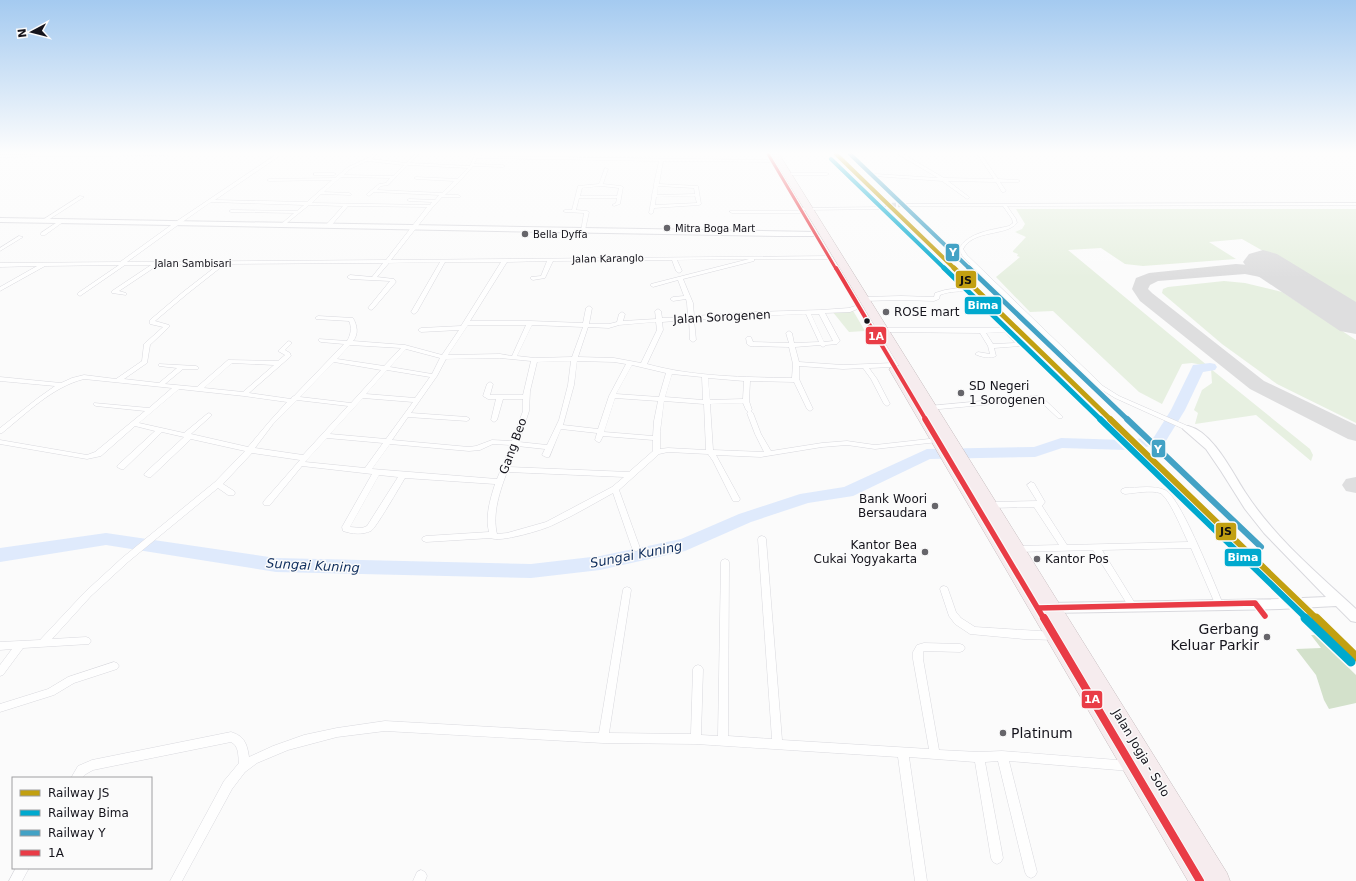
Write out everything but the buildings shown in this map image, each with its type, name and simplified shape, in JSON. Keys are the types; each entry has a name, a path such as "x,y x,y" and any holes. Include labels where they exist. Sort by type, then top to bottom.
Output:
{"highway":[{"name":"Jalan Jogja - Solo","path":"795,195 861,303 893,365 962,471 1044,606 1219,881"},
{"name":"Jalan Jogja - Solo","path":"797,195 815,234 829,257 882,330 929,408 944,443"},
{"name":"Jalan Jogja - Solo","path":"962,471 989,505 1017,549 1044,606 1055,636 1200,881"}],"street":[{"path":"80,294 176,224 221,195"},
{"path":"282,226 317,195"},
{"path":"374,278 413,227 442,195"},
{"path":"444,195 458,196"},
{"path":"651,213 653,196 692,195"},
{"path":"652,207 696,206 699,204 697,195"},
{"path":"963,195 967,198"},
{"path":"43,221 82,197"},
{"path":"574,211 578,197 619,198 618,204 614,205"},
{"path":"409,200 436,201"},
{"path":"212,201 431,206"},
{"path":"328,226 347,205"},
{"path":"901,207 1356,205"},
{"path":"745,206 746,212"},
{"path":"732,212 803,208 886,206"},
{"path":"1005,206 1014,219 1014,225 970,239 962,245 962,253 1100,387 1117,397 1188,429 1202,437 1211,448 1236,489 1257,518 1288,552 1323,596 1353,614"},
{"path":"231,211 298,212"},
{"path":"565,211 588,212 583,230"},
{"path":"0,220 815,234"},
{"path":"43,234 61,222"},
{"path":"0,250 20,237"},
{"name":"Jalan Karanglo","path":"386,261 829,257"},
{"path":"674,258 678,271"},
{"path":"653,285 757,258"},
{"path":"533,278 543,278 551,259"},
{"path":"414,312 443,260"},
{"path":"366,471 434,376 444,356 478,305 504,260"},
{"name":"Jalan Sambisari","path":"0,265 386,261"},
{"path":"117,380 145,362 146,344 167,326 152,322 185,293 224,263"},
{"path":"0,290 45,264"},
{"path":"124,294 114,292 156,264"},
{"path":"350,277 391,279 393,282 371,308"},
{"path":"680,278 688,297 692,318 693,340"},
{"name":"Jalan Sorogenen","path":"421,330 464,326 530,323 609,326 619,323 660,320 850,310 861,303 934,299 939,293 964,290 973,291 1007,330"},
{"path":"673,299 688,297"},
{"path":"546,455 560,427 571,385 574,359 586,325 589,308"},
{"path":"643,365 660,330 658,311"},
{"path":"749,338 750,344 834,344 836,341 821,312"},
{"path":"808,313 823,345"},
{"path":"619,323 622,314"},
{"path":"42,644 88,594 125,560 218,484 250,450 271,423 333,360 353,337 353,323 344,318 318,318"},
{"path":"514,357 530,323"},
{"path":"882,330 1007,330 1018,343 1018,345 991,346"},
{"path":"978,354 993,356 991,346 982,331"},
{"path":"789,333 796,364 796,379 810,409"},
{"path":"321,340 406,347 444,356 500,356 534,360 614,360 643,365 669,372 705,376 747,379 796,379"},
{"path":"244,394 288,356 288,354 281,351 289,343"},
{"path":"267,503 324,436 406,347"},
{"path":"333,360 434,376"},
{"name":"Gang Beo","path":"492,533 492,506 516,443 526,410 526,397 534,360"},
{"path":"199,389 230,361 280,363"},
{"path":"600,435 612,396 630,363"},
{"path":"796,364 865,366 893,365"},
{"path":"161,365 196,368"},
{"path":"160,385 182,366"},
{"path":"865,366 888,404"},
{"path":"657,452 655,438 669,372"},
{"path":"705,376 710,452 716,460 736,499"},
{"path":"0,431 61,386 73,379 84,377 293,400 353,405"},
{"path":"0,379 61,386"},
{"path":"747,379 746,402 758,434 769,454"},
{"path":"490,384 486,396 500,398 526,397"},
{"path":"0,442 84,456 98,454 178,387"},
{"path":"361,396 416,400"},
{"path":"612,396 706,402 746,402"},
{"path":"494,420 500,398"},
{"path":"929,408 1037,398 1042,400 1060,418"},
{"path":"96,404 151,410"},
{"path":"148,475 209,415"},
{"path":"406,415 467,419"},
{"path":"134,424 303,461 366,471 500,482"},
{"path":"560,427 600,435 655,438"},
{"path":"121,467 160,430"},
{"path":"324,436 469,449 477,448 492,442 550,446"},
{"path":"426,539 492,533 497,537 507,536 549,524 615,489 632,476 657,452 668,450 753,455 847,443 875,447 944,443"},
{"path":"505,469 632,476"},
{"path":"377,472 346,529 362,531 370,528 403,475"},
{"path":"218,484 231,493"},
{"path":"989,505 1037,505 1041,502 1031,485"},
{"path":"615,489 636,548"},
{"path":"1125,491 1166,492 1194,545 1219,604"},
{"path":"1037,505 1065,548"},
{"path":"762,539 777,744"},
{"path":"1017,549 1194,545"},
{"path":"1096,548 1132,605"},
{"path":"723,740 725,562"},
{"path":"944,589 952,613 958,621 973,631 1024,636 1055,636"},
{"path":"603,738 627,590"},
{"path":"1044,606 1280,604 1323,596 1338,600 1353,614"},
{"path":"0,646 86,641"},
{"path":"0,672 20,645"},
{"path":"935,754 918,652 920,648 924,647 960,648"},
{"path":"0,708 51,692 71,680 114,666"},
{"path":"696,739 698,669"},
{"path":"176,881 228,785 244,764 279,747 300,741 370,727 386,726 603,738 723,740 978,757 1002,756 1132,766"},
{"path":"77,777 82,770 92,765 231,737 240,741 244,764"},
{"path":"903,752 921,881"},
{"path":"1002,756 1031,872"},
{"path":"978,757 997,858"},
{"path":"15,881 22,869"}],"green space":[{"path":"1016,209 1356,209 1356,303 1285,260 1279,260 1242,239 1209,242 1236,259 1143,266 1125,264 1101,248 1068,250 1208,366 1192,363 1182,364 1162,404 1139,392 1053,311 1030,312 996,277 1020,257 1013,251 1026,237 1015,232 1022,229 1025,224"},
{"path":"1224,281 1245,283 1282,292 1356,340 1356,423 1277,384 1222,344 1162,293 1163,289 1168,287"},
{"path":"852,309 865,331 849,332 832,311"},
{"path":"1211,369 1310,449 1313,455 1311,461 1256,415 1195,424 1198,413 1194,410 1202,390 1212,383"},
{"path":"1311,635 1315,635 1356,675 1356,703 1329,709 1324,700 1316,675 1296,649 1321,648"}],"waterway":[{"name":"Sungai Kuning","path":"0,555 106,539 276,565 531,571 600,563 685,545 745,518 806,498 847,492 927,454 1035,452 1061,443 1126,445 1159,441 1178,410 1198,368 1210,367"}],"taxiway":[{"path":"1303,288 1271,274 1254,270 1236,269 1158,276 1149,278 1142,282 1140,289 1146,297 1257,385 1356,434"}],"runway":[{"path":"1263,262 1356,321"}],"tunnel":[{"path":"885,205 900,205"}],"rail line":[{"name":"Bima","path":"868,195 1351,662"},
{"name":"JS","path":"879,195 1356,657"},
{"name":"Y","path":"893,195 1261,547"}],"transit line":[{"name":"1A","path":"792,195 1200,881"},
{"name":"1A","path":"1038,608 1255,603 1265,616"}],"place":[{"name":"Mitra Boga Mart","path":"667,228"},
{"name":"Bella Dyffa","path":"525,234"},
{"name":"ROSE mart","path":"886,312"},
{"name":"SD Negeri 1 Sorogenen","path":"961,393"},
{"name":"Bank Woori Bersaudara","path":"935,506"},
{"name":"Kantor Bea Cukai Yogyakarta","path":"925,552"},
{"name":"Kantor Pos","path":"1037,559"},
{"name":"Gerbang Keluar Parkir","path":"1267,637"},
{"name":"Platinum","path":"1003,733"}]}
